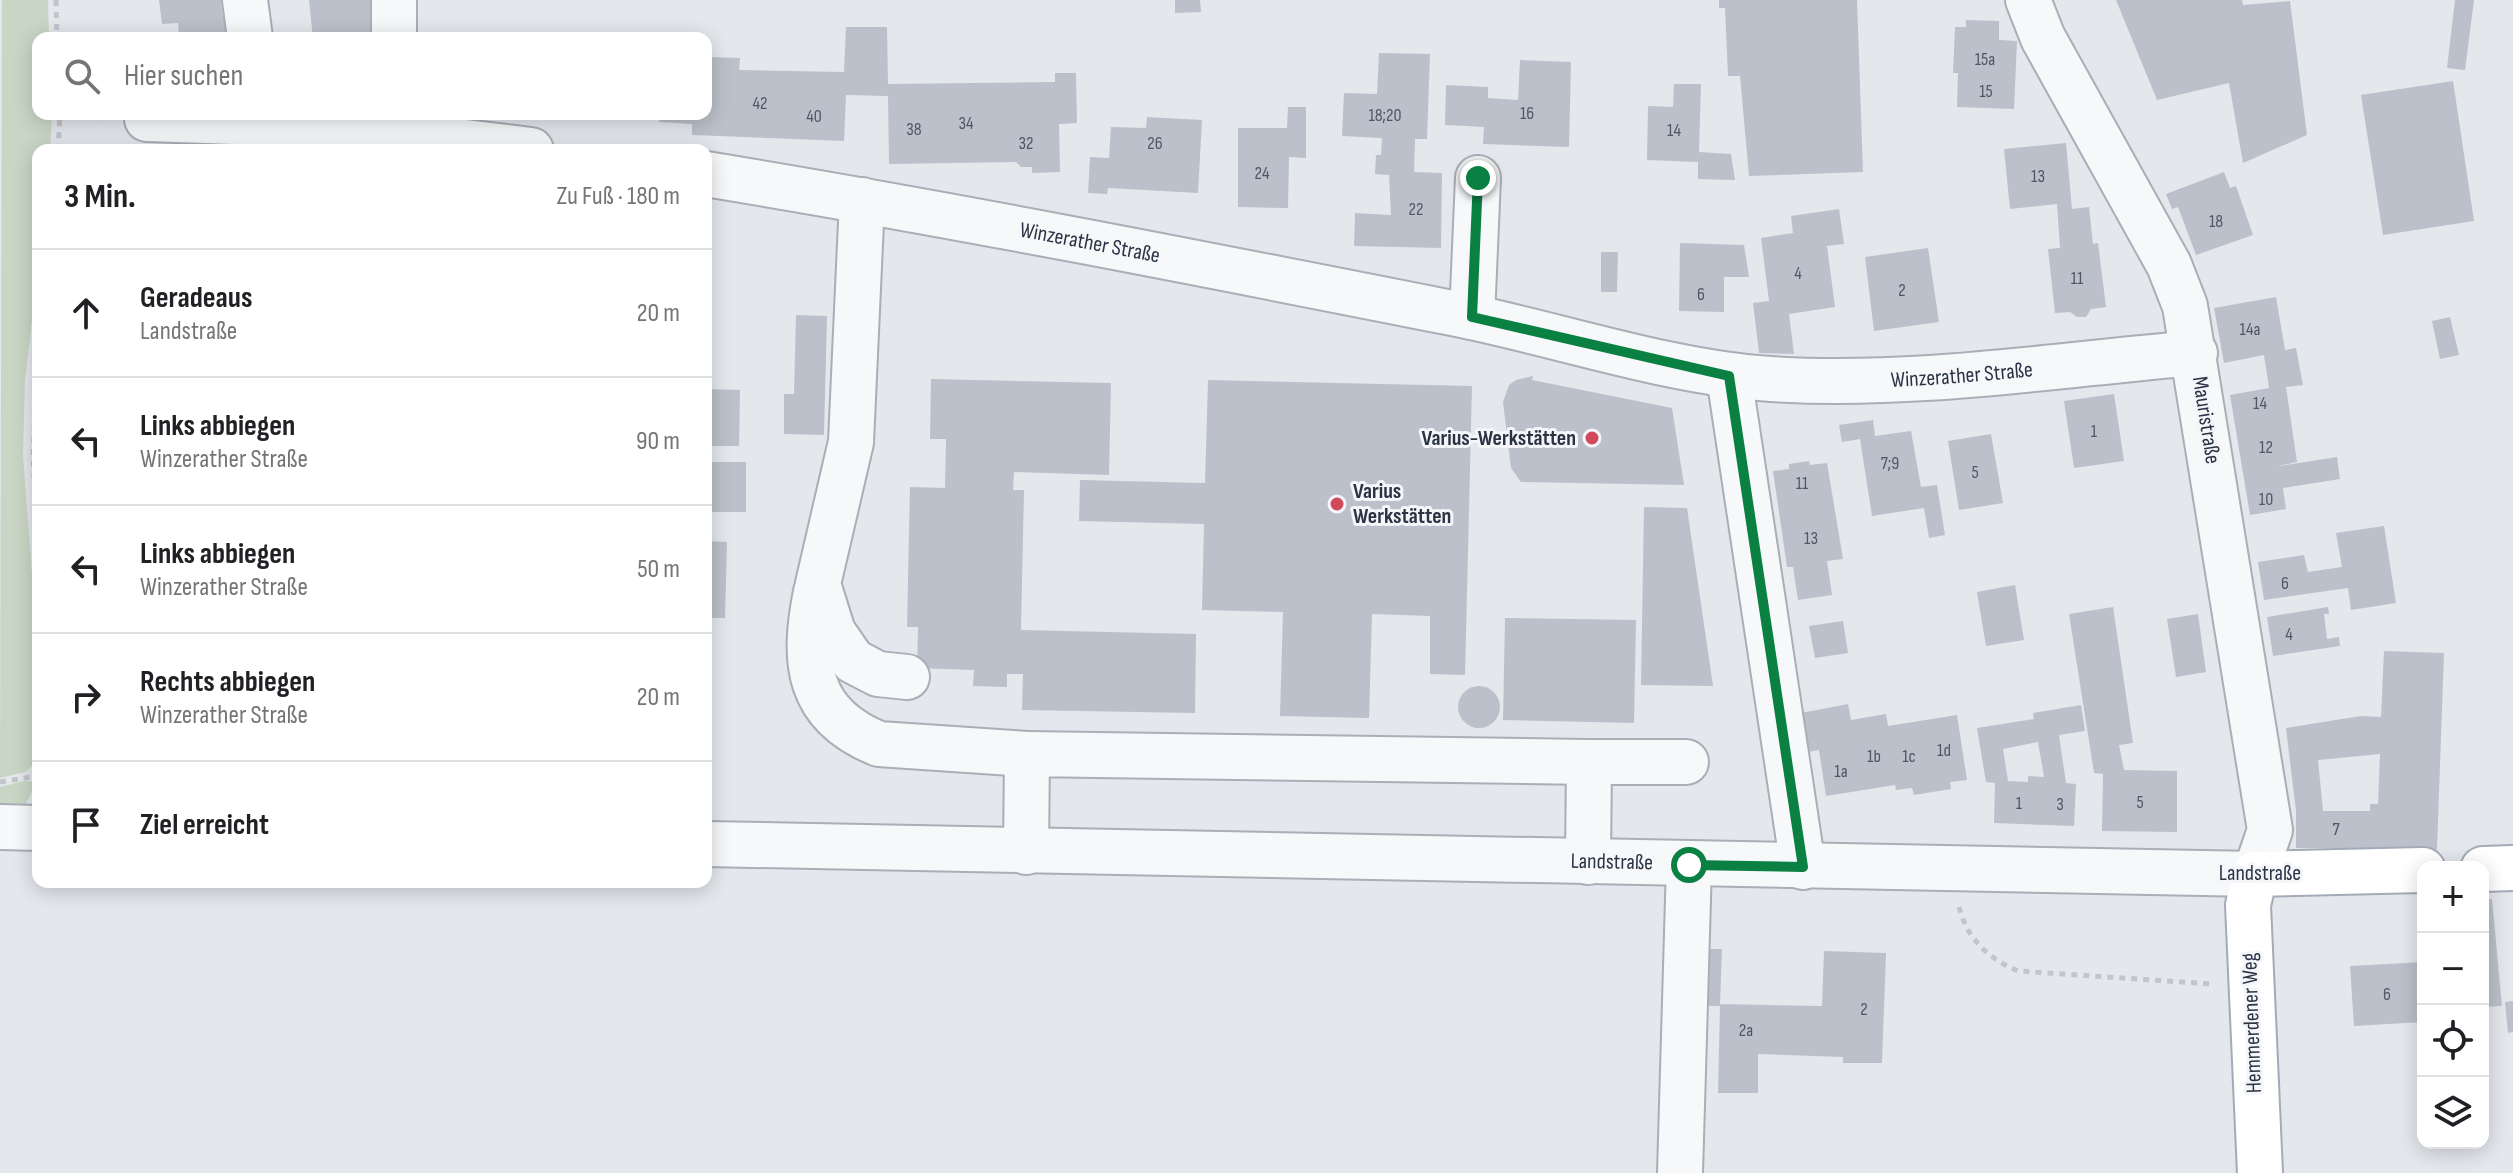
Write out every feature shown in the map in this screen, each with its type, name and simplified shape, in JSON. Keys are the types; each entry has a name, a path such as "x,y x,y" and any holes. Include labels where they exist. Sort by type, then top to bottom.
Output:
{"main road":[{"path":"2489,869 2513,868"},
{"name":"Landstraße","path":"2255,874 2417,870"},
{"name":"Hemmerdener Weg","path":"2255,874 2248,905 2260,1173"}],"street":[{"path":"245,0 249,32"},
{"path":"394,0 394,32"},
{"name":"Mauristraße","path":"2028,0 2043,38 2178,285 2195,353 2270,830 2255,874"},
{"path":"321,120 386,122 472,144"},
{"name":"Winzerather Straße","path":"712,175 1023,228 1472,317 1729,376 1811,381 1890,380 2195,353"},
{"path":"1472,317 1478,178"},
{"path":"862,200 851,442 808,633 808,657 823,703 856,735 879,744 1027,754 1686,762"},
{"path":"1729,376 1803,867"},
{"path":"818,584 833,632 853,661 878,674 907,677"},
{"path":"1009,851 1027,754"},
{"path":"1588,862 1589,762"},
{"path":"0,827 32,828"},
{"name":"Landstraße","path":"712,844 2255,874"},
{"path":"1680,1173 1689,865"}],"path":[{"path":"56,0 57,32"},
{"path":"58,144 60,120"},
{"path":"0,782 32,777"},
{"path":"1953,870 1960,911 1970,935 1987,954 2018,971 2250,986"}],"green space":[{"path":"2,0 48,0 49,32 32,32 32,120 52,120 50,144 32,144 32,319 25,381 23,455 32,576 32,766 25,772 0,778"},
{"path":"32,782 32,792 24,807 0,806 0,787"}],"building":[{"path":"159,0 227,0 221,3 223,18 233,17 234,32 179,32 178,23 162,24"},
{"path":"309,0 372,0 376,32 312,32"},
{"path":"1175,0 1200,0 1201,12 1175,13"},
{"path":"1719,0 1857,0 1863,172 1749,176 1740,76 1728,76 1725,8 1719,8"},
{"path":"2116,0 2242,0 2243,5 2290,1 2307,135 2243,163 2229,83 2157,100"},
{"path":"2455,0 2474,0 2465,70 2447,68"},
{"path":"1966,20 1999,21 1999,40 2017,41 2014,109 1957,107 1958,73 1953,73 1955,27 1966,27"},
{"path":"846,27 887,27 888,84 1055,82 1055,73 1076,73 1077,123 1059,124 1060,172 1032,173 1032,167 1021,167 1016,162 889,164 888,96 846,95 844,141 692,135 692,124 659,122 712,120 712,57 740,58 739,70 844,72"},
{"path":"1379,53 1430,54 1427,139 1415,139 1414,172 1442,173 1441,248 1354,246 1355,213 1391,215 1389,175 1375,174 1376,155 1381,155 1382,138 1342,136 1344,93 1377,94"},
{"path":"1520,60 1571,62 1569,147 1483,144 1484,127 1445,125 1446,85 1488,87 1488,98 1518,100"},
{"path":"2453,81 2474,221 2383,235 2361,95"},
{"path":"1674,84 1701,84 1699,152 1731,154 1735,180 1698,179 1698,162 1647,160 1648,106 1673,107"},
{"path":"1288,107 1306,107 1306,158 1289,157 1288,208 1238,207 1238,128 1287,128"},
{"path":"1147,117 1202,120 1198,193 1108,188 1107,194 1088,193 1090,157 1109,158 1111,127 1146,128"},
{"path":"2066,143 2072,209 2089,207 2093,244 2098,243 2106,307 2091,309 2086,317 2077,317 2070,312 2055,313 2048,249 2060,248 2057,204 2010,209 2004,149"},
{"path":"2224,172 2230,188 2236,186 2253,235 2196,255 2178,207 2172,209 2166,194"},
{"path":"1839,209 1844,244 1827,246 1835,307 1789,314 1794,354 1759,353 1753,303 1769,301 1761,238 1793,233 1791,216"},
{"path":"1680,243 1744,245 1749,277 1724,277 1724,312 1679,311"},
{"path":"1928,248 1939,322 1874,331 1865,257"},
{"path":"1601,252 1618,252 1617,292 1601,292"},
{"path":"2276,297 2285,350 2296,348 2303,385 2286,387 2297,462 2274,467 2337,457 2340,479 2283,488 2286,509 2250,515 2230,395 2269,388 2264,355 2224,363 2214,308"},
{"path":"796,315 827,316 824,435 784,434 784,394 794,394"},
{"path":"2450,317 2459,355 2440,359 2432,321"},
{"name":"Varius-Werkstätten","path":"1533,376 1532,380 1672,408 1684,485 1521,482 1511,468 1503,402 1509,385"},
{"path":"931,379 1111,383 1109,475 1014,472 1013,490 1024,490 1021,630 1196,634 1195,713 1022,710 1023,674 1007,674 1007,687 973,686 974,670 917,668 918,627 907,627 910,487 945,488 946,439 930,439"},
{"name":"Varius Werkstätten","path":"1208,380 1472,386 1465,675 1430,674 1430,616 1372,614 1369,718 1280,716 1283,612 1202,610 1204,524 1079,521 1080,480 1205,483"},
{"path":"712,389 740,390 739,446 712,446"},
{"path":"2114,394 2124,461 2074,468 2064,401"},
{"path":"1873,420 1875,436 1911,431 1921,487 1937,485 1945,535 1929,538 1924,508 1872,516 1860,439 1842,442 1839,425"},
{"path":"1991,434 2003,503 1959,510 1948,441"},
{"path":"1809,461 1810,465 1827,463 1843,559 1827,561 1832,595 1798,600 1793,567 1787,567 1773,471 1789,469 1789,464"},
{"path":"712,462 746,462 746,512 712,512"},
{"path":"1644,507 1687,508 1713,686 1641,685"},
{"path":"2384,526 2396,603 2351,610 2348,588 2264,600 2258,562 2304,555 2308,572 2342,567 2336,533"},
{"path":"712,541 727,542 725,618 712,618"},
{"path":"2015,585 2024,640 1986,646 1977,592"},
{"path":"2113,607 2133,743 2119,745 2124,770 2177,771 2177,832 2102,831 2103,774 2094,773 2069,614"},
{"path":"2328,607 2329,614 2324,614 2327,639 2339,637 2340,646 2273,656 2267,617"},
{"path":"2198,614 2206,672 2176,677 2167,619"},
{"path":"1505,618 1636,620 1634,723 1503,720"},
{"path":"1843,621 1848,653 1815,658 1809,626"},
{"path":"2384,651 2444,653 2437,849 2296,848 2296,811 2286,728 2361,716 2381,717","holes":["2380,754 2378,804 2370,804 2370,811 2323,811 2318,760"]},
{"path":"1479,686 1494,692 1500,707 1494,722 1479,728 1464,722 1458,707 1464,692"},
{"path":"1848,704 1851,720 1886,714 1888,726 1957,715 1967,780 1950,782 1951,789 1914,795 1912,788 1896,790 1895,785 1826,796 1819,750 1802,753 1796,714"},
{"path":"2081,705 2085,731 2059,735 2066,783 2076,784 2074,826 1994,823 1995,783 1986,782 1977,728 2034,719 2033,713","holes":["2038,742 2044,777 2028,776 2028,782 2008,781 2003,749"]},
{"path":"2489,899 2492,899 2502,1006 2489,1007"},
{"path":"1701,949 1722,949 1720,1006 1700,1006"},
{"path":"1824,951 1886,953 1882,1063 1843,1063 1843,1057 1758,1054 1758,1093 1718,1093 1720,1004 1822,1006"},
{"path":"2417,962 2417,1022 2354,1026 2350,966"},
{"path":"2513,1001 2513,1032 2508,1033 2505,1002"}],"place":[{"name":"Varius-Werkstätten","path":"1592,438"},
{"name":"Varius Werkstätten","path":"1337,504"}],"route":[{"path":"1478,178 1472,317 1729,376 1803,867 1689,865"}]}
